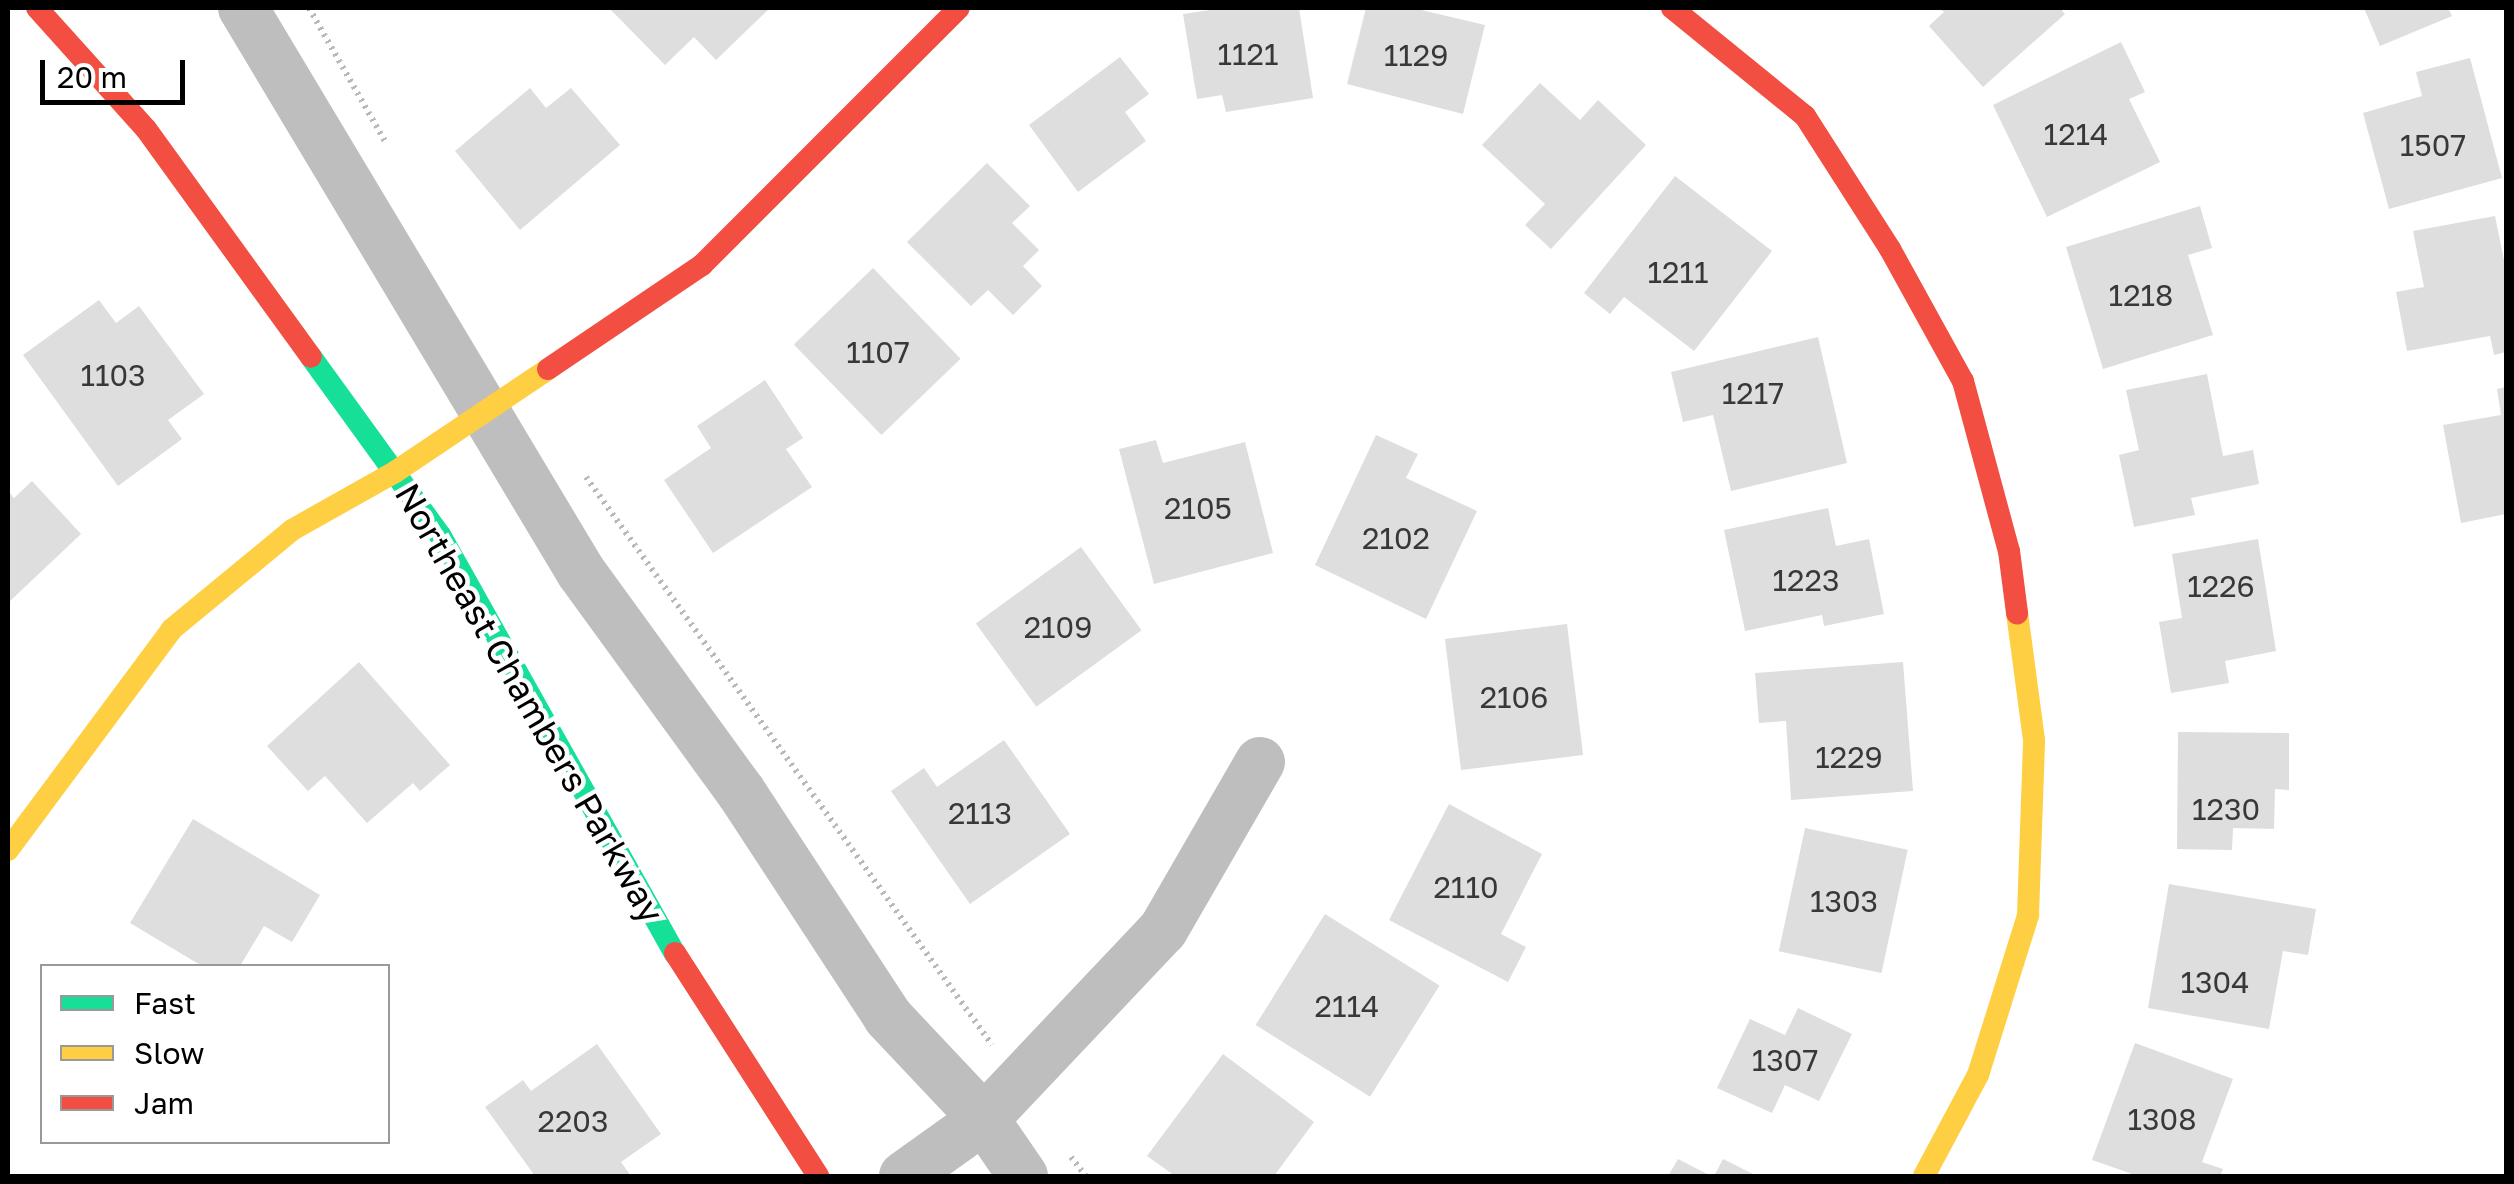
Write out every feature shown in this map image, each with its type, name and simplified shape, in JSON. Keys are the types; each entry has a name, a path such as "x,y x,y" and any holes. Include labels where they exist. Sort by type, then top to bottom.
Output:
{"street":[{"name":"Northeast Chambers Parkway","path":"37,8 146,129 440,535 556,734 708,1011 818,1176"},
{"path":"243,8 482,414 581,572 741,792 888,1018 984,1119 1022,1176"},
{"path":"8,850 172,629 292,530 395,472 702,266 959,8"},
{"path":"1672,8 1804,116 1890,249 1963,381 2009,551 2034,740 2028,915 1978,1075 1924,1176"},
{"path":"904,1176 984,1119 1163,930 1260,762"}],"path":[{"path":"308,8 392,154"},
{"path":"579,466 1018,1082"},
{"path":"1068,1152 1086,1176"}],"building":[{"path":"609,8 770,8 716,60 694,37 665,65"},
{"path":"1223,8 1299,8 1313,98 1226,112 1222,95 1197,99 1183,14"},
{"path":"1366,8 1413,8 1485,25 1463,114 1347,84"},
{"path":"1939,8 2060,8 2065,14 1983,87 1929,26 1944,12"},
{"path":"2364,8 2448,8 2452,16 2380,46"},
{"path":"2121,42 2145,92 2129,99 2160,162 2047,217 1993,105"},
{"path":"1120,57 1149,94 1125,112 1146,141 1078,192 1029,125"},
{"path":"2470,58 2502,178 2389,209 2363,113 2422,96 2416,72"},
{"path":"1540,83 1580,120 1598,100 1646,145 1551,249 1525,225 1545,204 1482,145"},
{"path":"530,88 546,108 571,88 620,145 520,230 455,151"},
{"path":"987,163 1030,206 1012,223 1039,250 1023,266 1042,286 1013,315 988,290 971,306 907,242"},
{"path":"1675,176 1772,251 1694,351 1624,297 1610,314 1584,293"},
{"path":"2200,206 2212,248 2188,255 2213,335 2103,369 2066,247"},
{"path":"2495,216 2506,270 2506,352 2494,355 2490,336 2407,351 2396,292 2424,287 2413,231"},
{"path":"873,268 961,359 881,435 794,344"},
{"path":"99,300 116,323 139,306 204,394 168,420 182,439 118,486 23,355"},
{"path":"1818,337 1847,463 1731,491 1713,415 1683,422 1671,372"},
{"path":"2207,374 2223,456 2253,450 2259,484 2191,498 2195,515 2134,527 2119,455 2139,450 2126,390"},
{"path":"765,380 803,438 786,449 812,487 713,553 664,480 711,448 697,426"},
{"path":"2506,387 2506,514 2461,523 2443,425 2501,415 2497,389"},
{"path":"1376,435 1418,454 1406,478 1477,511 1426,619 1315,565"},
{"path":"1156,440 1163,463 1245,442 1273,553 1154,584 1119,449"},
{"path":"32,481 81,534 8,603 8,491 14,498"},
{"path":"1828,508 1836,546 1869,539 1884,614 1824,626 1822,615 1745,631 1724,530"},
{"path":"2258,539 2276,651 2225,661 2229,683 2171,693 2159,622 2182,618 2172,554"},
{"path":"1081,547 1142,630 1036,707 976,623"},
{"path":"1567,624 1583,755 1461,770 1445,639"},
{"path":"359,662 450,765 420,791 413,783 367,823 325,776 308,791 267,746"},
{"path":"1903,662 1913,791 1791,800 1786,721 1759,723 1755,673"},
{"path":"2178,732 2289,733 2289,790 2275,789 2274,829 2233,828 2232,850 2177,849"},
{"path":"1004,740 1070,834 970,904 891,791 924,768 937,787"},
{"path":"1449,804 1542,854 1501,934 1526,947 1508,982 1389,920"},
{"path":"193,819 320,895 292,942 264,926 241,964 199,964 130,923"},
{"path":"1805,828 1908,850 1882,973 1779,951"},
{"path":"2169,884 2316,909 2308,955 2283,951 2269,1029 2148,1008"},
{"path":"1325,914 1439,986 1370,1097 1256,1025"},
{"path":"1798,1008 1852,1034 1819,1101 1785,1085 1772,1113 1717,1088 1750,1019 1785,1035"},
{"path":"2135,1043 2233,1079 2202,1162 2223,1169 2220,1176 2138,1176 2092,1160"},
{"path":"597,1044 661,1134 621,1162 631,1176 535,1176 485,1107 523,1080 531,1091"},
{"path":"1223,1054 1314,1122 1274,1176 1175,1176 1147,1156"},
{"path":"1678,1159 1711,1176 1668,1176"},
{"path":"1723,1159 1757,1176 1714,1176"}],"traffic: fast":[{"path":"311,357 440,535 675,953"}],"traffic: slow":[{"path":"8,850 172,629 292,530 395,472 548,369"},
{"path":"1924,1176 1978,1075 2028,915 2034,740 2017,613"}],"traffic: jam":[{"path":"37,8 146,129 311,357"},
{"path":"548,369 702,265 959,8"},
{"path":"1672,8 1805,116 1890,249 1963,381 2009,551 2017,613"},
{"path":"675,953 818,1176"}]}
